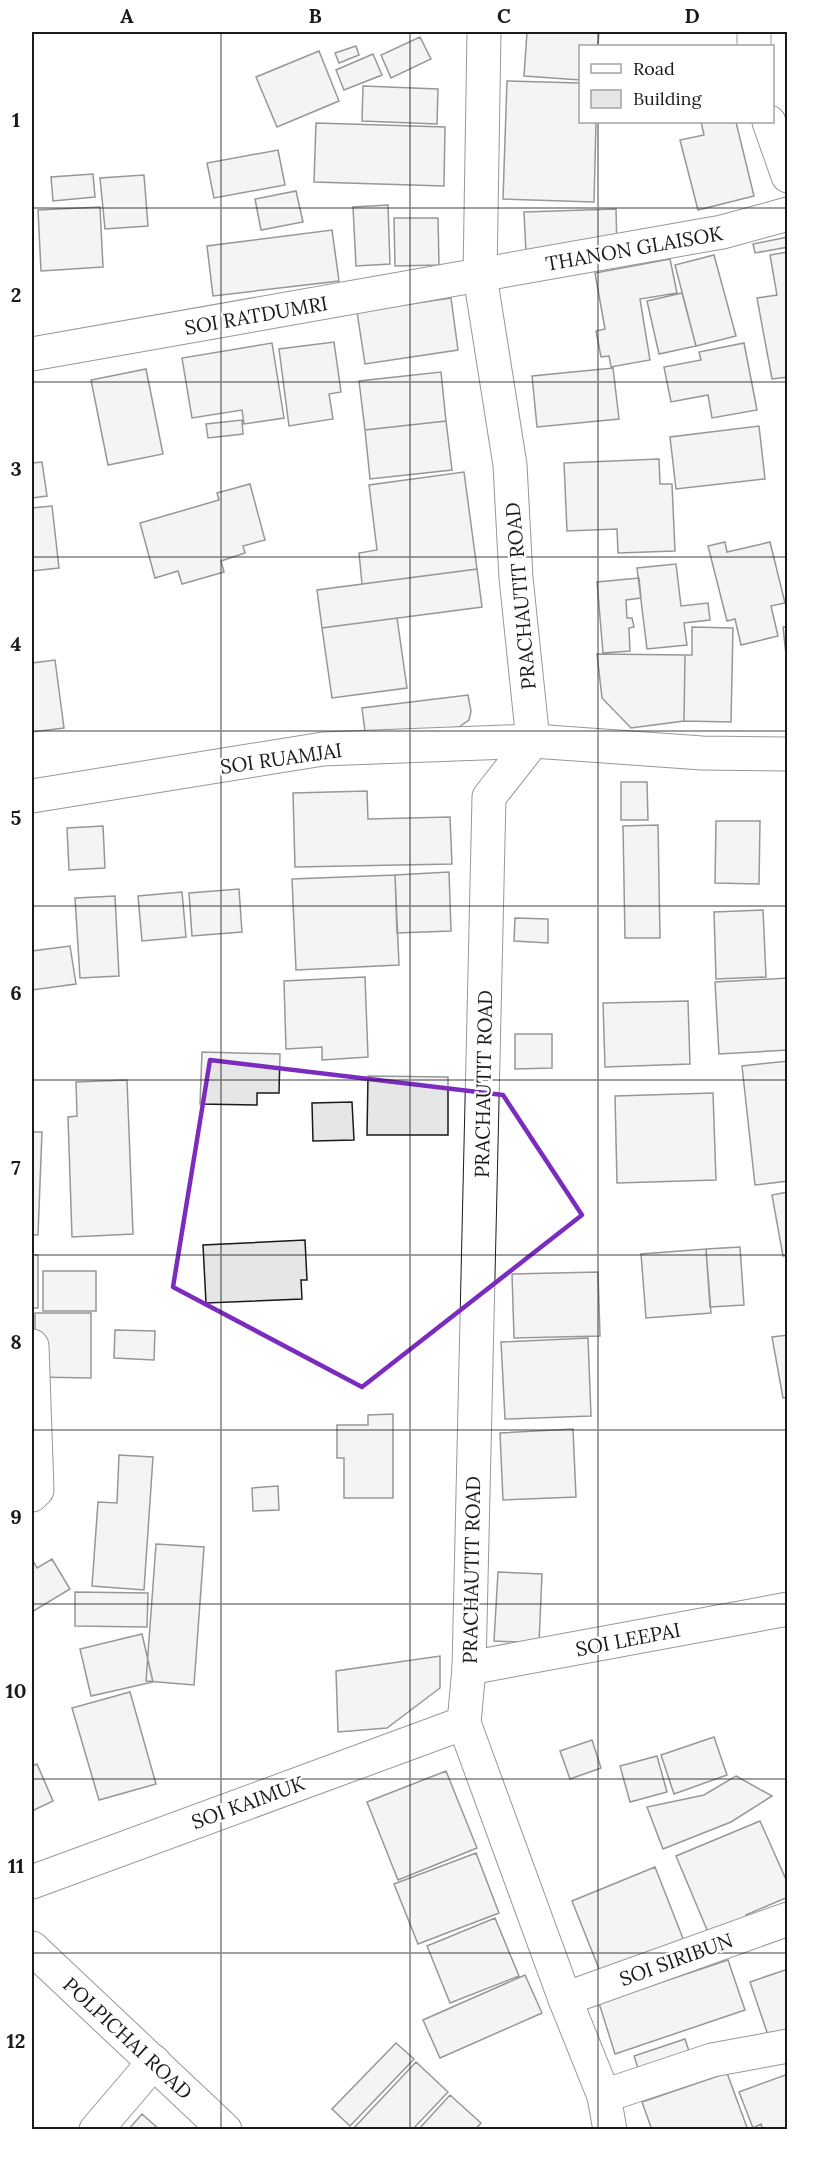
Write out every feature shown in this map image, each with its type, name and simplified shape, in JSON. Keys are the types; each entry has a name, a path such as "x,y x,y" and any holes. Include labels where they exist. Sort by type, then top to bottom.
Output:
{"street":[{"name":"PRACHAUTIT ROAD","path":"484,32 480,276 510,465 516,578 533,741 489,797 470,1668 464,1723 565,1999 604,2096 610,2130"},
{"path":"768,123 788,176"},
{"name":"THANON GLAISOK","path":"480,276 722,232 788,214"},
{"name":"SOI RATDUMRI","path":"32,354 480,276"},
{"name":"SOI RUAMJAI","path":"32,796 322,749 533,741 702,753 788,754"},
{"path":"32,1346 37,1490 32,1495"},
{"name":"SOI LEEPAI","path":"470,1668 788,1609"},
{"name":"SOI KAIMUK","path":"32,1882 464,1723"},
{"name":"SOI SIRIBUN","path":"565,1999 788,1919"},
{"name":"POLPICHAI ROAD","path":"32,1948 225,2130"},
{"path":"604,2096 712,2060 788,2046"},
{"path":"96,2130 154,2062"}],"highlighted area":[{"path":"210,1060 503,1095 582,1215 362,1387 173,1287"}],"building":[{"path":"527,32 599,32 598,45 579,45 579,80 524,76"},
{"path":"420,37 431,59 391,78 381,55"},
{"path":"356,46 359,55 339,63 335,53"},
{"path":"319,51 339,101 277,127 256,77"},
{"path":"373,54 382,75 344,90 336,70"},
{"path":"507,81 579,83 579,123 596,123 594,202 503,199"},
{"path":"363,86 438,89 437,124 362,121"},
{"path":"316,123 445,127 444,186 314,182"},
{"path":"701,123 736,123 754,196 698,210 680,140 704,135"},
{"path":"278,150 285,185 214,198 207,163"},
{"path":"93,174 95,197 53,201 51,177"},
{"path":"144,175 148,226 105,229 100,178"},
{"path":"296,191 303,222 261,230 255,199"},
{"path":"388,205 390,264 356,266 353,207"},
{"path":"100,207 103,267 41,271 38,210"},
{"path":"616,209 617,250 526,253 524,212"},
{"path":"394,218 438,218 439,265 395,266"},
{"path":"332,230 339,281 213,296 207,246"},
{"path":"788,237 788,247 755,253 753,244"},
{"path":"788,252 788,377 772,379 757,298 777,295 770,255"},
{"path":"714,255 736,336 696,346 675,265"},
{"path":"670,259 677,293 640,299 650,360 611,367 609,356 601,357 596,331 605,329 595,273"},
{"path":"682,293 696,346 659,354 647,301"},
{"path":"451,298 458,350 365,364 357,312"},
{"path":"334,342 341,392 329,394 333,419 289,426 279,349"},
{"path":"272,343 284,418 244,424 242,410 192,418 182,358"},
{"path":"744,343 757,410 712,418 708,395 671,402 664,367 701,360 699,352"},
{"path":"613,368 619,419 537,427 532,376"},
{"path":"146,369 163,454 108,465 91,380"},
{"path":"441,372 446,421 365,430 359,381"},
{"path":"242,420 243,434 208,438 206,424"},
{"path":"446,421 452,470 370,479 365,430"},
{"path":"759,426 765,479 676,489 670,437"},
{"path":"659,459 660,484 672,484 675,551 618,553 617,529 567,531 564,463"},
{"path":"42,462 47,496 32,498 32,463"},
{"path":"464,472 477,569 362,584 359,553 377,550 369,485"},
{"path":"250,484 265,540 243,546 245,553 221,561 224,572 182,584 178,571 155,578 140,523 219,500 217,493"},
{"path":"52,506 59,568 32,571 32,508"},
{"path":"725,542 727,552 770,542 785,603 771,606 778,636 741,645 735,619 727,621 708,546"},
{"path":"676,564 681,606 708,603 710,620 684,623 687,645 647,649 637,568"},
{"path":"477,569 482,607 322,628 317,590"},
{"path":"639,578 641,598 626,600 627,618 632,618 634,627 629,628 630,651 603,653 597,582"},
{"path":"397,618 407,688 332,698 322,628"},
{"path":"788,626 788,673 783,627"},
{"path":"692,627 733,628 731,722 684,721 685,655 692,655"},
{"path":"597,654 685,655 684,721 631,728 602,698"},
{"path":"55,660 64,728 32,732 32,663"},
{"path":"468,695 471,711 469,720 459,727 366,739 362,708"},
{"path":"621,782 647,782 648,820 621,820"},
{"path":"367,791 368,819 450,817 452,864 295,867 293,793"},
{"path":"716,821 760,821 759,884 715,883"},
{"path":"658,825 660,938 625,938 623,826"},
{"path":"103,826 105,868 69,870 67,828"},
{"path":"449,872 451,931 397,933 395,875"},
{"path":"395,875 399,965 296,970 292,879"},
{"path":"239,889 242,932 192,936 189,893"},
{"path":"182,892 186,937 142,941 138,896"},
{"path":"115,896 119,976 80,978 75,898"},
{"path":"763,910 766,977 716,979 714,912"},
{"path":"515,918 548,919 548,943 514,941"},
{"path":"70,946 76,984 32,990 32,951"},
{"path":"365,977 368,1057 322,1060 322,1047 286,1049 284,981"},
{"path":"788,978 788,1050 719,1054 715,982"},
{"path":"688,1001 690,1064 605,1067 603,1003"},
{"path":"515,1034 552,1034 552,1068 515,1069"},
{"path":"202,1052 280,1054 279,1093 257,1093 257,1105 200,1104"},
{"path":"788,1061 788,1181 755,1185 742,1066"},
{"path":"368,1076 448,1077 448,1135 367,1135"},
{"path":"127,1080 133,1234 72,1237 68,1117 77,1116 76,1082"},
{"path":"713,1093 716,1180 617,1183 615,1096"},
{"path":"352,1102 354,1140 313,1141 312,1103"},
{"path":"32,1132 42,1132 38,1235 32,1235"},
{"path":"788,1192 788,1255 783,1256 772,1195"},
{"path":"305,1240 307,1280 301,1280 302,1299 206,1303 203,1245"},
{"path":"740,1247 744,1305 710,1307 706,1249"},
{"path":"706,1249 711,1313 646,1318 641,1254"},
{"path":"32,1255 38,1255 38,1308 32,1308"},
{"path":"43,1271 96,1271 96,1311 43,1311"},
{"path":"598,1272 600,1336 514,1338 512,1274"},
{"path":"35,1313 91,1313 91,1378 35,1377"},
{"path":"115,1330 155,1331 154,1360 114,1358"},
{"path":"788,1335 788,1397 783,1398 772,1337"},
{"path":"588,1338 591,1416 505,1419 501,1342"},
{"path":"393,1414 393,1498 344,1498 344,1458 337,1458 337,1425 368,1425 368,1415"},
{"path":"573,1429 576,1497 503,1500 500,1433"},
{"path":"119,1455 153,1457 144,1590 92,1586 98,1502 117,1503"},
{"path":"278,1486 279,1510 253,1511 252,1488"},
{"path":"156,1544 204,1547 194,1685 146,1681"},
{"path":"32,1559 37,1568 52,1559 70,1589 32,1612"},
{"path":"498,1572 542,1574 539,1643 494,1641"},
{"path":"75,1592 148,1593 147,1627 75,1626"},
{"path":"142,1634 153,1682 91,1696 80,1649"},
{"path":"440,1656 440,1688 387,1728 338,1732 336,1671"},
{"path":"130,1692 156,1784 99,1800 72,1708"},
{"path":"714,1737 727,1775 674,1794 661,1755"},
{"path":"592,1740 601,1768 570,1779 560,1751"},
{"path":"657,1756 667,1792 630,1802 620,1766"},
{"path":"37,1764 53,1801 32,1811 32,1766"},
{"path":"446,1771 477,1848 398,1880 367,1802"},
{"path":"736,1776 772,1796 731,1822 663,1849 647,1807 704,1795"},
{"path":"760,1821 788,1884 788,1897 746,1915 748,1921 710,1937 676,1856"},
{"path":"476,1853 499,1913 418,1944 394,1884"},
{"path":"655,1867 684,1941 601,1974 572,1901"},
{"path":"495,1918 519,1976 450,2003 427,1946"},
{"path":"728,1960 745,2010 615,2054 599,2003"},
{"path":"788,1969 788,2038 771,2044 750,1982"},
{"path":"525,1975 542,2013 440,2058 423,2020"},
{"path":"685,2039 692,2060 641,2077 634,2056"},
{"path":"396,2043 414,2059 350,2126 332,2109"},
{"path":"416,2062 448,2092 412,2130 352,2130"},
{"path":"727,2073 748,2130 652,2130 642,2102"},
{"path":"788,2074 788,2130 763,2130 761,2124 753,2128 739,2092"},
{"path":"450,2095 481,2123 475,2130 418,2130"},
{"path":"142,2114 160,2130 128,2130"}]}
